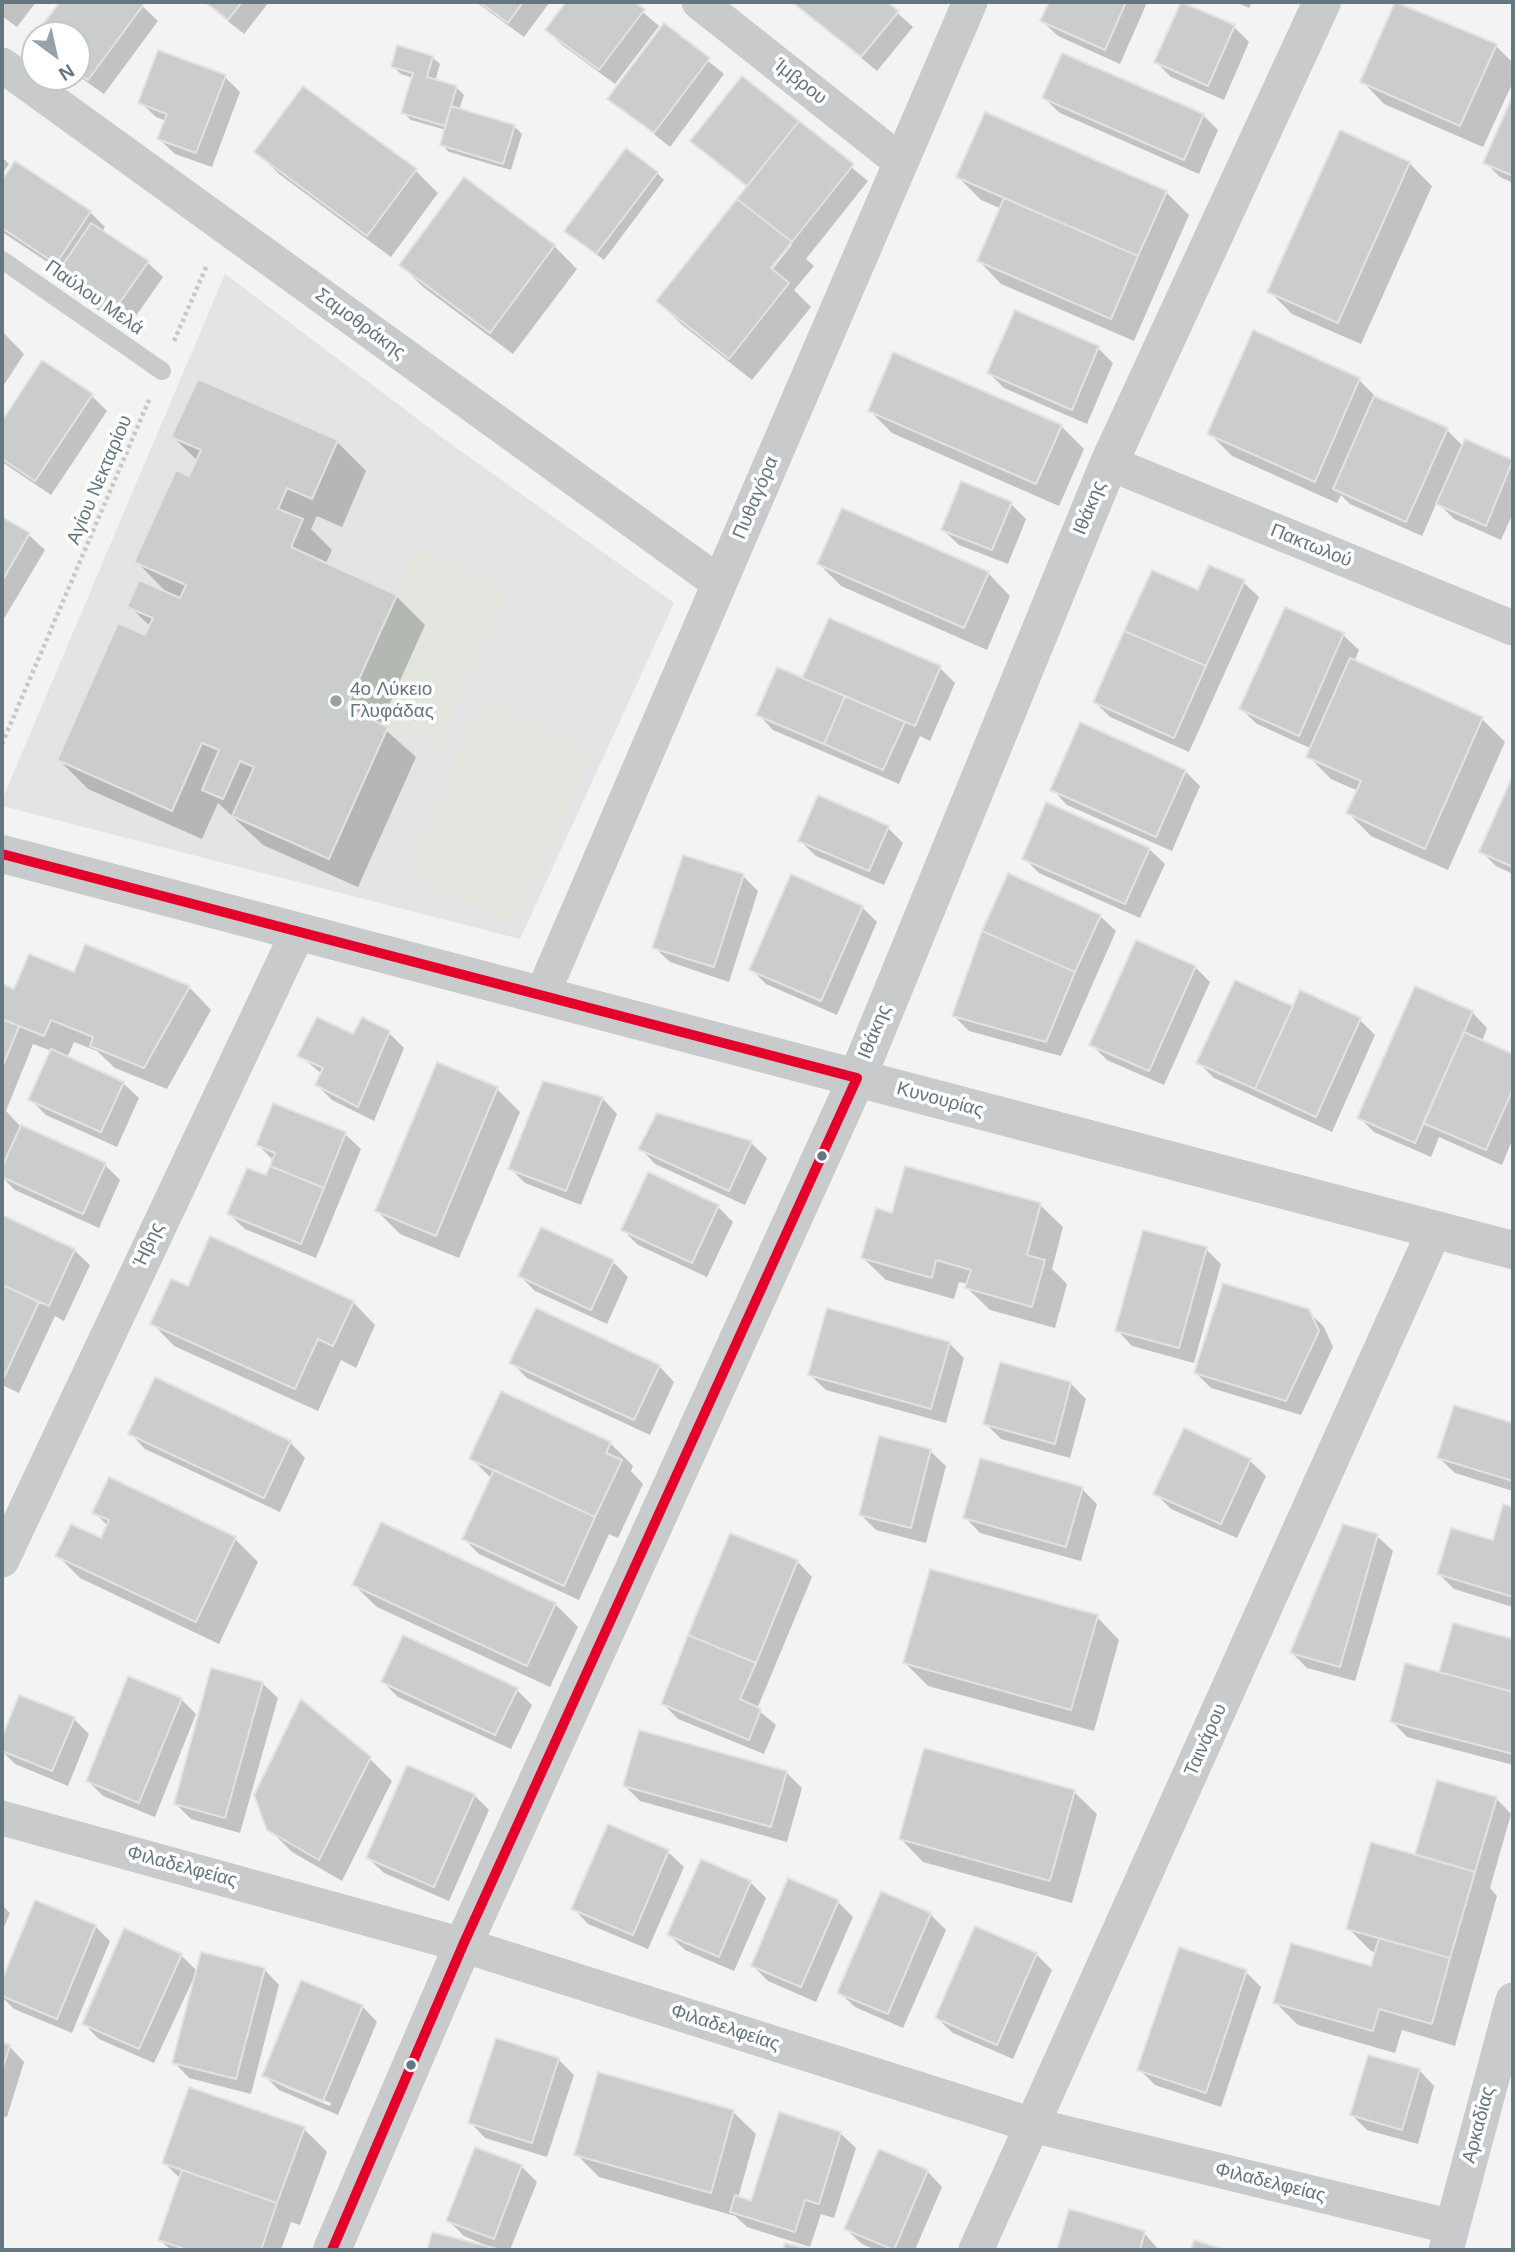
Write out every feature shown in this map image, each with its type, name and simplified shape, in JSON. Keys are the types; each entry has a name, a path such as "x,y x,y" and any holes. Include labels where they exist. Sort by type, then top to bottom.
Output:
{"street":[{"name":"Ίμβρου","path":"699,2 901,162"},
{"name":"Πυθαγόρα","path":"542,995 970,2"},
{"name":"Ιθάκης","path":"332,2250 463,1945 857,1078 1109,463 1322,2"},
{"name":"Σαμοθράκης","path":"2,65 719,583"},
{"name":"Πακτωλού","path":"1109,463 1513,628"},
{"name":"Κυνουρίας","path":"2,854 1513,1250"},
{"name":"Ήβης","path":"2,1560 298,932"},
{"name":"Ταινάρου","path":"976,2250 1436,1229"},
{"name":"Φιλαδελφείας","path":"2,1818 463,1945 1032,2125 1449,2239"},
{"name":"Αρκαδίας","path":"1449,2239 1513,2000"}],"lane":[{"name":"Παύλου Μελά","path":"2,260 162,371"}],"path":[{"name":"Αγίου Νεκταρίου","path":"2,744 224,226"}],"shaded area":[{"name":"4ο Λύκειο Γλυφάδας","path":"225,274 444,439 674,603 520,939 2,806 2,800"},
{"path":"417,549 508,590 438,748 346,708"},
{"path":"484,700 593,751 514,923 405,873"}],"building":[{"path":"60,2 144,4 91,76 91,21 46,21"},
{"path":"205,2 242,2 228,20"},
{"path":"479,2 523,2 508,23"},
{"path":"566,2 634,2 645,9 599,70 545,30"},
{"path":"792,2 887,2 899,11 861,57"},
{"path":"1049,2 1126,2 1105,50 1040,21"},
{"path":"1181,2 1235,25 1208,86 1154,62"},
{"path":"1395,2 1497,44 1460,126 1360,82"},
{"path":"664,23 710,58 654,133 607,99"},
{"path":"397,45 433,56 427,77 457,86 445,126 401,113 413,73 391,67"},
{"path":"158,50 226,75 196,153 157,139 167,114 138,103"},
{"path":"1062,53 1204,114 1184,160 1042,98"},
{"path":"742,76 799,121 747,186 690,141"},
{"path":"303,86 417,169 367,236 254,152"},
{"path":"1513,95 1513,176 1483,163"},
{"path":"451,106 515,125 503,164 440,145"},
{"path":"985,112 1167,191 1138,256 956,177"},
{"path":"799,121 854,164 792,242 737,199"},
{"path":"1340,130 1410,162 1338,323 1267,292"},
{"path":"626,148 658,172 596,254 564,231"},
{"path":"15,161 91,211 56,264 2,228 2,180"},
{"path":"464,177 555,245 490,333 399,265"},
{"path":"1004,198 1138,256 1111,319 977,261"},
{"path":"737,199 792,242 771,268 789,283 729,359 656,301"},
{"path":"91,223 149,261 111,315 54,278"},
{"path":"1015,310 1099,346 1072,410 987,373"},
{"path":"1253,330 1360,378 1315,482 1207,434"},
{"path":"893,352 1062,425 1036,484 868,411"},
{"path":"42,360 93,394 35,481 2,459 2,421"},
{"path":"198,379 338,440 312,499 287,488 278,509 303,519 291,547 397,595 346,708 388,727 329,859 232,816 254,767 240,761 223,799 202,790 219,750 202,743 172,811 57,760 118,623 145,635 153,618 127,607 139,580 180,598 186,585 134,562 176,470 189,476 201,450 171,437"},
{"path":"1374,396 1448,428 1406,522 1333,489"},
{"path":"1465,439 1513,460 1486,526 1436,504"},
{"path":"961,481 1012,502 992,550 941,530"},
{"path":"842,508 989,572 964,628 817,564"},
{"path":"2,517 30,533 2,581"},
{"path":"1209,565 1245,580 1206,666 1124,631 1152,570 1198,590"},
{"path":"1285,607 1344,633 1299,736 1239,709"},
{"path":"829,618 941,666 915,726 802,678"},
{"path":"1124,631 1206,666 1174,738 1093,702"},
{"path":"1350,658 1483,717 1425,849 1346,813 1361,781 1306,757"},
{"path":"777,667 845,696 824,744 756,715"},
{"path":"845,696 905,722 883,770 824,744"},
{"path":"1080,722 1186,770 1156,837 1050,790"},
{"path":"1513,775 1513,867 1479,852"},
{"path":"818,795 889,826 869,871 798,841"},
{"path":"1046,802 1150,848 1125,904 1022,859"},
{"path":"683,855 744,874 714,967 652,948"},
{"path":"1008,873 1101,915 1075,972 982,931"},
{"path":"791,874 863,906 821,1001 749,970"},
{"path":"982,931 1075,972 1046,1042 952,1016"},
{"path":"1136,940 1196,966 1149,1071 1089,1045"},
{"path":"85,944 190,986 144,1068 90,1046 93,1037 51,1020 44,1036 2,1019 2,984 14,989 29,954 74,972"},
{"path":"1235,980 1293,1006 1255,1089 1196,1063"},
{"path":"1415,986 1473,1011 1415,1143 1357,1118"},
{"path":"1300,990 1361,1018 1316,1117 1255,1089"},
{"path":"317,1017 353,1034 362,1017 390,1031 358,1107 315,1085 323,1068 297,1056"},
{"path":"2,1019 19,1026 2,1068"},
{"path":"1464,1032 1513,1054 1513,1089 1486,1150 1423,1123"},
{"path":"51,1049 124,1082 101,1132 28,1100"},
{"path":"437,1062 498,1087 436,1236 375,1211"},
{"path":"543,1081 603,1097 566,1191 508,1169"},
{"path":"273,1103 346,1132 324,1188 270,1166 275,1153 256,1145"},
{"path":"657,1113 752,1141 729,1191 638,1149"},
{"path":"21,1125 106,1163 83,1214 2,1177 2,1167"},
{"path":"270,1166 324,1188 301,1244 227,1214 247,1168 266,1175"},
{"path":"905,1166 1041,1203 1027,1255 1045,1260 1032,1307 965,1288 971,1270 936,1260 932,1278 861,1258 876,1208 892,1213"},
{"path":"648,1172 719,1205 692,1263 621,1230"},
{"path":"2,1215 75,1249 49,1306 2,1285"},
{"path":"541,1227 614,1260 591,1310 518,1276"},
{"path":"1143,1230 1207,1247 1179,1348 1115,1331"},
{"path":"210,1236 354,1301 333,1346 318,1339 295,1389 150,1324 171,1279 188,1286"},
{"path":"1223,1283 1309,1309 1319,1331 1286,1401 1194,1373"},
{"path":"2,1285 39,1302 3,1379 2,1378"},
{"path":"536,1308 660,1365 634,1420 509,1363"},
{"path":"827,1308 950,1342 931,1409 808,1375"},
{"path":"1000,1362 1071,1382 1055,1444 983,1424"},
{"path":"155,1377 291,1441 264,1498 128,1434"},
{"path":"501,1391 611,1442 606,1453 622,1460 595,1517 469,1459"},
{"path":"1454,1405 1513,1423 1513,1481 1437,1458"},
{"path":"1184,1428 1251,1459 1221,1524 1153,1494"},
{"path":"879,1436 931,1449 911,1528 859,1515"},
{"path":"980,1458 1083,1487 1066,1547 963,1518"},
{"path":"494,1470 595,1517 564,1586 462,1539"},
{"path":"109,1477 236,1537 196,1622 55,1556 71,1524 101,1538 109,1520 92,1513"},
{"path":"1503,1504 1513,1507 1513,1597 1437,1574 1451,1528 1493,1540"},
{"path":"381,1522 556,1603 527,1666 352,1585"},
{"path":"1343,1524 1378,1534 1340,1667 1290,1653"},
{"path":"730,1533 798,1560 756,1663 688,1635"},
{"path":"930,1569 1098,1615 1071,1710 903,1663"},
{"path":"1453,1623 1513,1639 1513,1692 1439,1672"},
{"path":"403,1635 518,1688 495,1735 381,1682"},
{"path":"688,1635 756,1663 740,1699 761,1709 749,1740 661,1704"},
{"path":"1405,1663 1513,1692 1513,1754 1390,1722"},
{"path":"211,1668 263,1682 225,1818 174,1804"},
{"path":"128,1676 182,1698 139,1803 86,1781"},
{"path":"19,1695 75,1717 52,1771 2,1751 2,1738"},
{"path":"301,1699 371,1757 319,1860 267,1830 254,1795"},
{"path":"639,1730 787,1771 771,1827 623,1786"},
{"path":"924,1748 1075,1790 1050,1881 899,1839"},
{"path":"407,1765 475,1794 434,1887 366,1858"},
{"path":"1437,1780 1497,1797 1475,1872 1415,1854"},
{"path":"608,1824 669,1850 633,1935 571,1909"},
{"path":"1371,1842 1475,1872 1450,1958 1346,1929"},
{"path":"701,1859 751,1881 719,1957 667,1935"},
{"path":"788,1878 839,1900 801,1987 751,1966"},
{"path":"881,1891 931,1913 888,2014 837,1993"},
{"path":"35,1900 96,1925 57,2019 2,1996 2,1980"},
{"path":"975,1926 1037,1953 997,2045 935,2018"},
{"path":"124,1928 182,1954 139,2049 82,2024"},
{"path":"1379,1938 1450,1958 1432,2024 1379,2009 1373,2031 1273,2003 1291,1943 1371,1966"},
{"path":"1179,1947 1247,1970 1206,2093 1137,2070"},
{"path":"201,1952 265,1968 236,2079 172,2063"},
{"path":"301,1980 363,2005 323,2101 262,2076"},
{"path":"496,2038 559,2058 532,2143 468,2123"},
{"path":"2,2042 10,2045 2,2071"},
{"path":"1368,2055 1420,2069 1402,2130 1350,2115"},
{"path":"598,2072 734,2110 711,2193 574,2155"},
{"path":"189,2087 305,2127 277,2203 162,2163"},
{"path":"779,2112 841,2132 819,2204 805,2200 795,2232 730,2212 735,2195 751,2201"},
{"path":"475,2147 522,2165 494,2239 446,2221"},
{"path":"879,2149 928,2170 894,2250 844,2229"},
{"path":"182,2170 277,2203 261,2250 188,2250 158,2240"},
{"path":"1069,2209 1145,2231 1140,2250 1057,2250"},
{"path":"432,2232 501,2250 427,2250"},
{"path":"1194,2240 1226,2250 1191,2250"},
{"path":"785,2243 812,2250 783,2250"}],"transit line":[{"path":"2,854 857,1078 463,1945 332,2250"}],"place":[{"name":"4ο Λύκειο Γλυφάδας","path":"336,701"}]}
